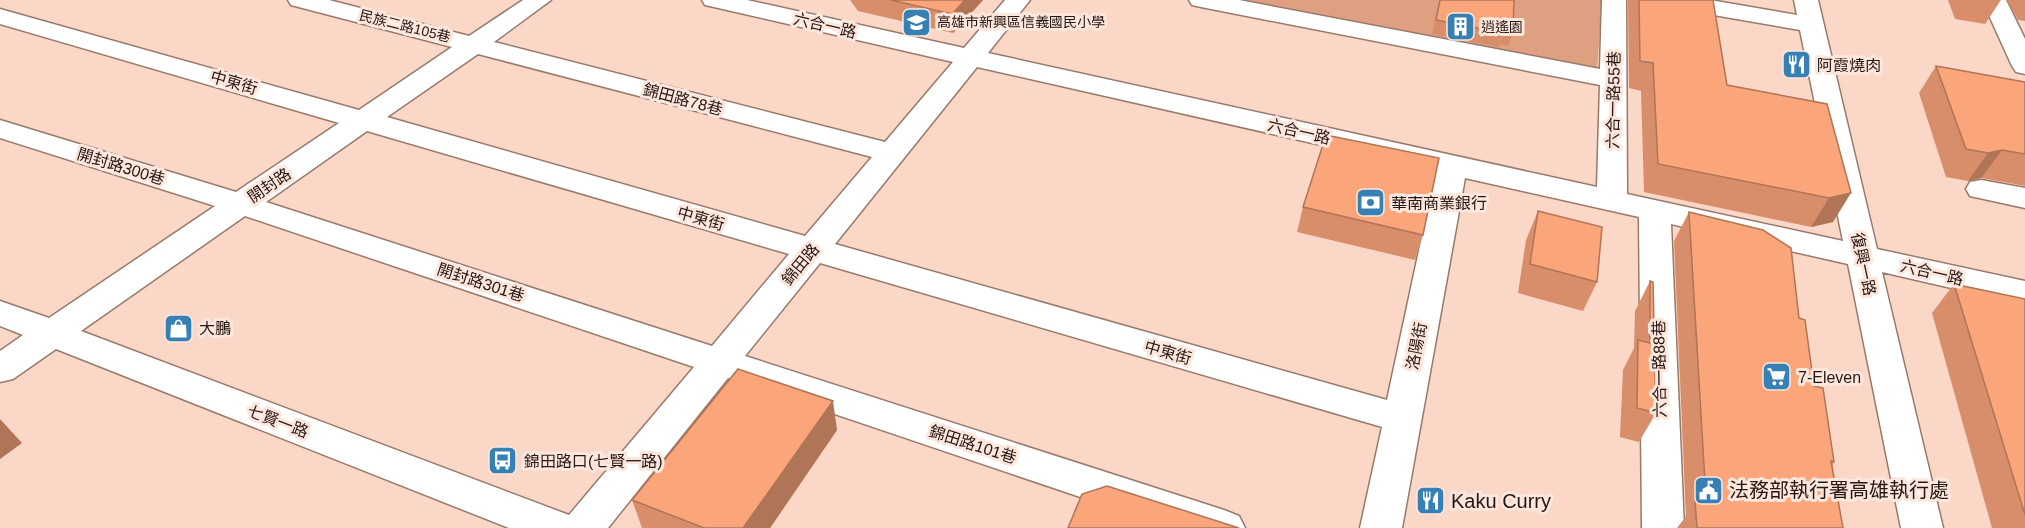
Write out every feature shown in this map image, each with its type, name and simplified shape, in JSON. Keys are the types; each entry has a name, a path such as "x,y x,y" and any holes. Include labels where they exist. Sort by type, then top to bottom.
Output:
{"street":[{"name":"民族二路105巷","path":"300,0 474,44"},
{"name":"開封路","path":"0,369 539,0"},
{"name":"六合一路","path":"714,0 2025,293"},
{"name":"錦田路","path":"583,528 1018,0"},
{"path":"1201,0 1614,80"},
{"name":"六合一路55巷","path":"1612,201 1614,0"},
{"path":"1667,0 1810,12"},
{"path":"1994,0 2025,66"},
{"name":"復興一路","path":"1810,12 1922,528"},
{"name":"中東街","path":"0,16 1403,418"},
{"name":"錦田路78巷","path":"474,44 892,153"},
{"name":"開封路300巷","path":"0,129 242,204"},
{"name":"洛陽街","path":"1381,528 1452,165"},
{"path":"1981,189 2025,198"},
{"name":"開封路301巷","path":"242,204 721,360"},
{"name":"六合一路88巷","path":"1655,210 1663,528"},
{"name":"七賢一路","path":"0,313 555,528"},
{"name":"錦田路101巷","path":"721,360 1224,528"}],"shaded area":[{"name":"逍遙園","path":"1232,0 1602,0 1597,71"}],"building":[{"path":"891,0 965,0 952,14"},
{"path":"1440,0 1514,0 1513,32 1504,30 1504,33 1436,20"},
{"path":"1639,0 1713,0 1727,85 1827,104 1851,193 1829,198 1658,164 1653,63 1640,61"},
{"path":"1936,66 2025,82 2025,154 2002,150 1988,153 1966,149"},
{"name":"華南商業銀行","path":"1326,135 1439,158 1423,235 1303,207"},
{"path":"1538,211 1602,227 1597,282 1530,264"},
{"path":"1689,212 1763,230 1791,248 1799,318 1805,320 1814,386 1823,388 1834,462 1831,461 1843,528 1697,528 1695,501 1706,499"},
{"path":"1650,281 1653,282 1656,413 1637,408 1638,340 1650,343"},
{"path":"1954,284 2025,299 2025,515"},
{"path":"738,369 833,401 743,528 704,528 632,500"},
{"path":"1107,486 1239,528 1068,528 1082,494"}],"place":[{"name":"高雄市新興區信義國民小學","path":"916,22"},
{"name":"逍遙園","path":"1460,27"},
{"name":"阿霞燒肉","path":"1796,65"},
{"name":"華南商業銀行","path":"1370,203"},
{"name":"大鵬","path":"178,328"},
{"name":"7-Eleven","path":"1777,377"},
{"name":"錦田路口(七賢一路)","path":"503,461"},
{"name":"法務部執行署高雄執行處","path":"1708,490"},
{"name":"Kaku Curry","path":"1430,501"}]}
